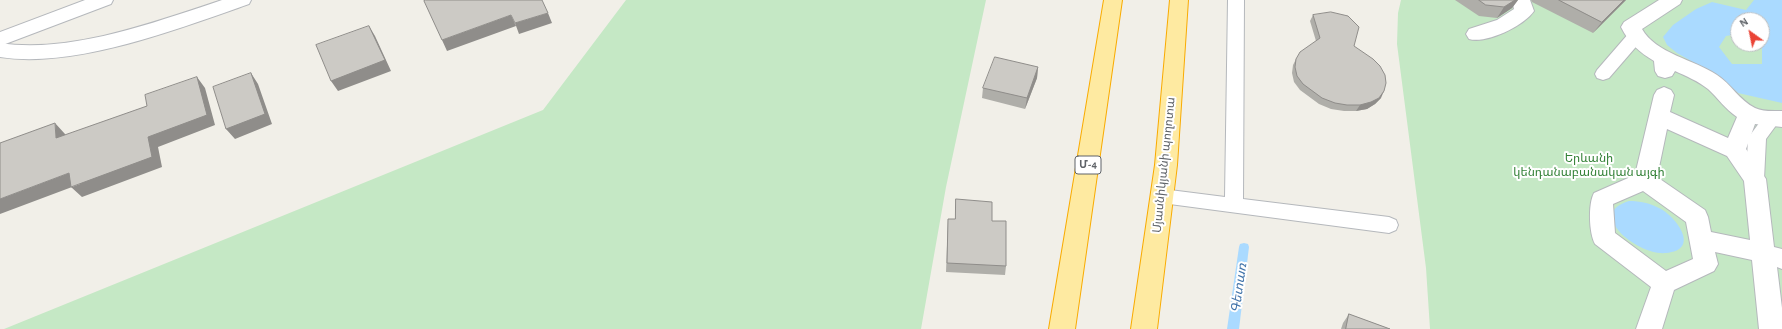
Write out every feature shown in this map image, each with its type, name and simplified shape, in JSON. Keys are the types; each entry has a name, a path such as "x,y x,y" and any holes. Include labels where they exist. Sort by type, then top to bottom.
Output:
{"highway":[{"name":"Մ-4","path":"1062,329 1113,0"},
{"name":"Մյասնիկյանի պողոտա","path":"1144,329 1166,165 1179,0"}],"street":[{"path":"0,39 104,0"},
{"path":"0,50 17,53 72,49 146,32 242,0"},
{"path":"1476,34 1504,24 1524,11 1521,0"},
{"path":"1673,0 1631,27 1635,37 1664,64 1698,73 1716,84 1734,104 1749,115 1777,120"},
{"path":"1645,180 1661,106 1737,146 1755,179 1773,256 1772,329"},
{"path":"1737,146 1740,133 1749,115"},
{"path":"1645,180 1697,216 1706,264 1664,283 1649,329"},
{"path":"1645,180 1602,199 1603,237 1664,283"},
{"path":"1701,239 1773,256"}],"lane":[{"path":"1234,206 1236,0"},
{"path":"1604,74 1635,37"},
{"path":"1755,179 1757,138 1777,120"},
{"path":"1162,196 1389,225"}],"green space":[{"path":"626,0 986,0 946,187 921,329 4,329 543,110"},
{"name":"Երևանի կենդանաբանական այգի","path":"1401,0 1782,0 1782,329 1430,329 1426,268 1397,44 1398,13"}],"water":[{"path":"1754,0 1782,0 1782,103 1738,93 1721,78 1677,53 1667,45 1663,37 1673,25 1696,9 1712,2 1746,10"},
{"path":"1629,201 1649,204 1661,209 1667,214 1674,220 1683,234 1684,240 1682,246 1676,251 1666,253 1655,252 1643,248 1621,233 1614,224 1612,215 1617,207"}],"building":[{"path":"542,0 548,13 515,23 511,15 442,40 424,1"},
{"path":"1479,0 1515,0 1504,7 1486,5"},
{"path":"1559,0 1624,0 1602,22"},
{"path":"1331,12 1348,16 1359,27 1354,46 1373,59 1380,66 1385,75 1386,83 1384,91 1379,98 1371,102 1360,105 1335,103 1322,98 1303,84 1297,76 1295,67 1296,59 1300,52 1320,38 1313,15"},
{"path":"369,26 385,60 331,81 316,45"},
{"path":"995,57 1038,67 1027,98 983,88"},
{"path":"251,73 265,114 226,129 213,87"},
{"path":"197,77 207,115 148,137 152,157 71,187 69,173 0,199 0,143 55,123 56,138 147,106 145,95"},
{"path":"956,199 992,202 992,221 1006,221 1006,266 947,263 948,219 955,219"},
{"path":"1349,314 1390,329 1346,329"}],"waterway":[{"name":"Գետառ","path":"1233,329 1244,247"}]}
